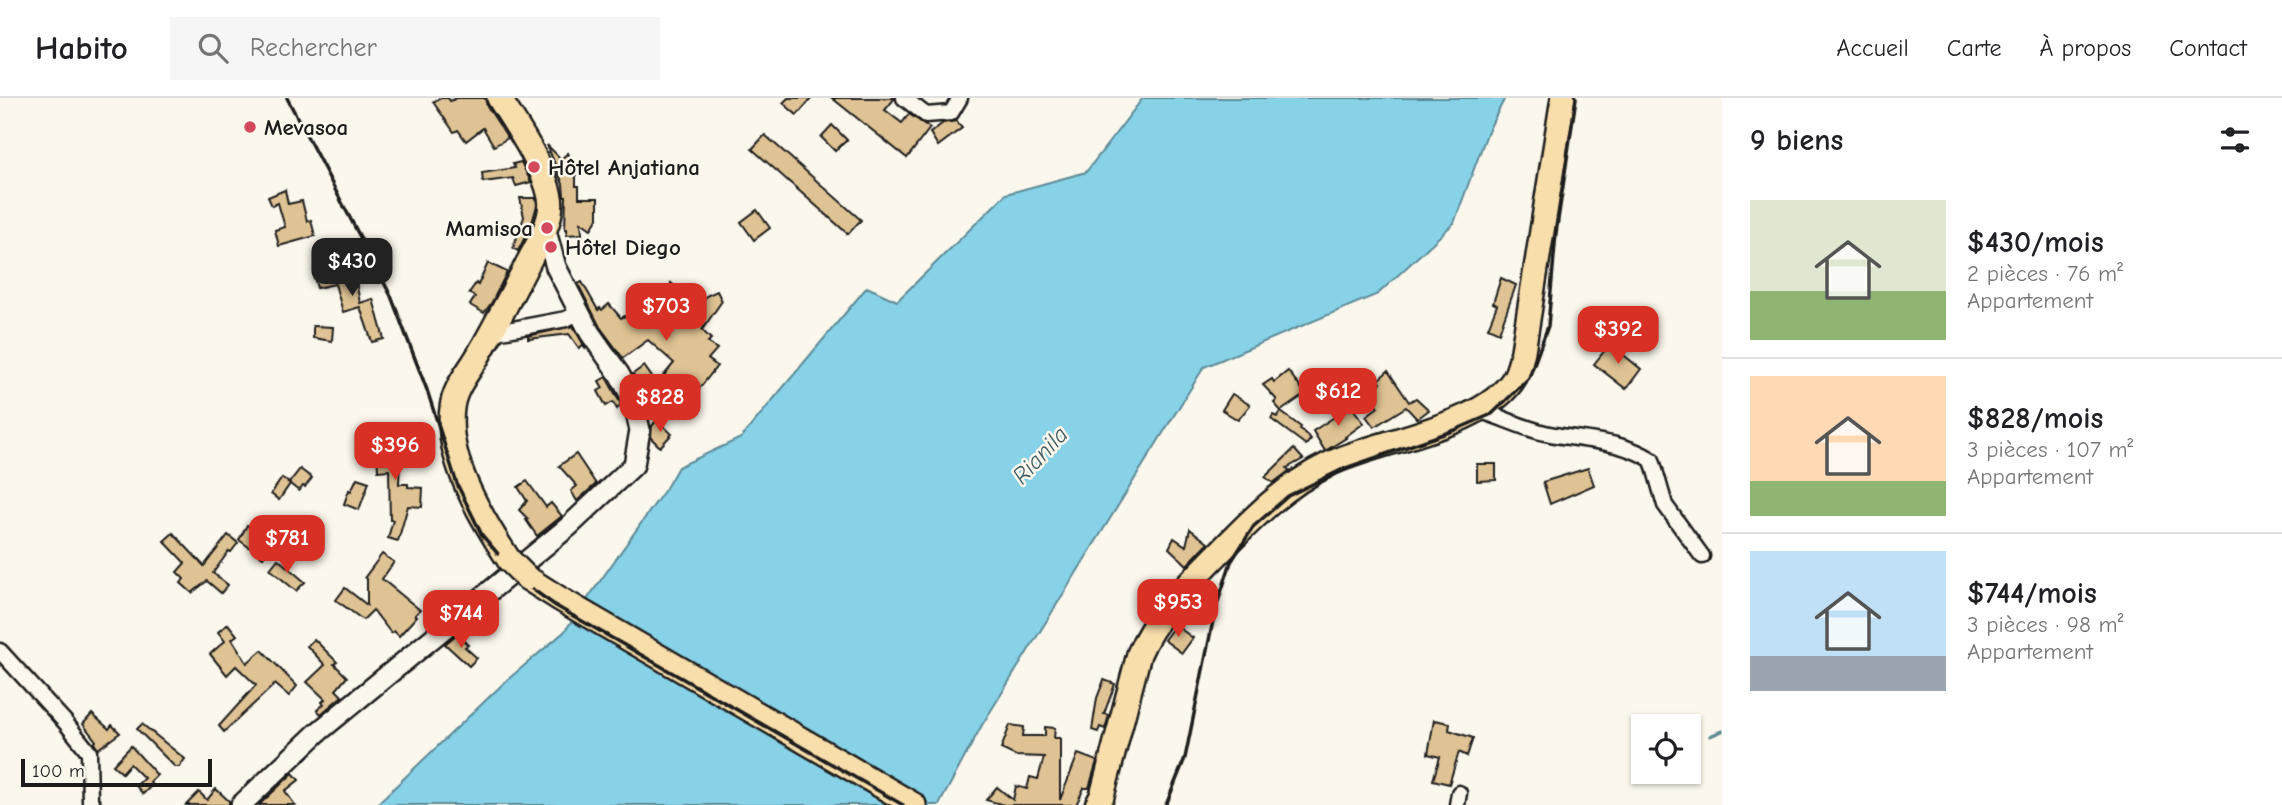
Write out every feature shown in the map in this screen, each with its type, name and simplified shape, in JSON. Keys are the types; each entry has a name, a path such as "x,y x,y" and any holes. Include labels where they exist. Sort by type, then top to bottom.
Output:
{"main road":[{"path":"499,98 528,147 551,199 546,231 491,333 461,382 452,407 453,435 473,500 509,560 527,578 914,805"},
{"path":"1097,805 1139,654 1148,633 1184,589 1260,511 1307,476 1330,463 1451,422 1497,397 1514,379 1523,351 1563,98"}],"street":[{"path":"904,98 926,115 951,113 960,98"},
{"path":"241,805 317,733 568,527 634,465 640,430 633,400 619,374 590,333 556,267 546,231"},
{"path":"491,333 566,319 580,312"},
{"path":"1476,410 1544,433 1608,442 1639,452 1652,460 1665,505 1702,556"},
{"path":"0,651 89,752 90,802 93,805"}],"water":[{"name":"Rianila","path":"1143,98 1505,98 1488,131 1454,223 1378,294 1204,367 982,725 939,805 376,805 506,681 564,632 678,467 741,438 867,287 897,301 1006,194 1086,172"}],"building":[{"path":"448,98 450,101 457,98 485,98 487,106 508,138 494,146 483,128 466,141 458,130 454,132 433,102"},
{"path":"788,98 812,98 797,115 783,103"},
{"path":"832,98 895,98 885,110 902,123 909,114 930,128 907,158"},
{"path":"956,121 962,128 938,146 930,133 943,123"},
{"path":"832,125 847,140 835,151 821,137"},
{"path":"765,135 861,220 848,234 752,149"},
{"path":"547,145 561,159 568,153 576,172 579,198 598,198 598,218 591,229 581,222 582,234 567,235 566,196"},
{"path":"521,162 531,182 516,186 513,178 483,182 482,173 515,168 513,164"},
{"path":"285,190 288,204 302,201 307,221 311,220 315,236 279,246 275,230 285,227 278,203 272,206 268,197"},
{"path":"520,198 536,198 537,205 532,223 518,251 513,248 524,217"},
{"path":"757,210 770,228 754,240 741,222"},
{"path":"488,263 507,272 484,313 470,305 475,297 469,293 476,283 478,285"},
{"path":"353,266 360,303 373,299 384,339 372,342 360,307 343,312 335,284 317,288 314,277"},
{"path":"1501,278 1516,285 1499,333 1488,328 1497,305 1493,303"},
{"path":"582,282 598,310 609,304 621,318 633,312 639,322 642,320 645,324 679,297 670,297 671,283 699,306 706,296 717,291 722,301 702,330 711,339 708,342 717,349 708,359 717,366 689,402 685,399 680,404 670,393 649,407 633,374 644,366 657,384 674,363 648,340 623,358 600,327 578,284"},
{"path":"313,326 333,327 332,341 313,338"},
{"path":"573,326 586,349 583,345 579,348 569,334 528,339 528,336"},
{"path":"1610,344 1641,369 1626,389 1594,364"},
{"path":"1288,371 1302,389 1310,383 1317,392 1304,401 1301,397 1281,411 1274,403 1277,400 1263,385 1272,379 1274,382"},
{"path":"1388,371 1409,402 1416,398 1429,410 1417,419 1406,407 1374,427 1366,416 1378,407 1368,393 1381,383 1378,380"},
{"path":"606,377 621,404 617,409 613,402 606,406 598,391 603,388 599,381"},
{"path":"1232,394 1250,405 1238,420 1222,410"},
{"path":"1351,406 1364,423 1325,451 1313,431"},
{"path":"1281,412 1301,427 1311,439 1306,445 1271,419 1273,415 1277,417"},
{"path":"657,420 672,434 660,447 651,438 652,426"},
{"path":"406,442 410,459 400,462 399,484 423,488 422,507 408,506 398,541 388,538 393,520 390,520 389,470 378,471 377,454 359,454 359,444"},
{"path":"1294,449 1303,459 1287,468 1289,471 1273,483 1265,477"},
{"path":"576,454 596,484 577,501 571,491 577,486 559,466"},
{"path":"1477,464 1496,464 1496,480 1477,481"},
{"path":"1588,468 1594,485 1550,504 1543,482"},
{"path":"300,469 312,478 305,487 299,491 290,484 279,500 271,494 282,478 289,483"},
{"path":"357,478 369,482 359,510 344,504"},
{"path":"527,481 546,507 551,503 562,516 537,536 526,520 528,519 519,510 527,501 518,487"},
{"path":"247,525 275,539 263,557 239,540"},
{"path":"1190,529 1208,543 1187,565 1169,548 1174,538 1186,546"},
{"path":"173,533 204,566 228,535 238,543 213,573 228,585 221,593 207,581 192,593 181,583 184,579 177,572 185,563 164,541"},
{"path":"382,554 394,562 382,579 420,610 399,636 394,631 391,633 373,610 363,620 336,600 345,588 367,605 365,577"},
{"path":"278,559 305,582 296,591 270,569"},
{"path":"228,624 237,635 232,639 247,663 262,650 297,686 289,696 275,684 224,732 219,726 256,685 236,666 227,675 210,654 225,641 218,632"},
{"path":"1175,625 1193,638 1182,653 1164,640"},
{"path":"457,634 468,645 465,647 477,658 469,666 445,644"},
{"path":"314,639 337,662 334,664 347,677 336,690 342,696 321,714 317,710 324,704 322,702 325,699 307,682 325,665 307,646"},
{"path":"1104,680 1115,684 1104,714 1109,715 1105,729 1100,727 1098,732 1092,730 1097,698"},
{"path":"92,714 109,729 112,725 120,733 98,749 94,743 96,741 83,724"},
{"path":"1434,720 1450,723 1449,730 1473,738 1467,756 1459,752 1449,784 1433,780 1440,757 1428,754"},
{"path":"142,724 185,759 179,767 175,767 137,729"},
{"path":"1010,725 1024,727 1023,736 1045,736 1045,727 1055,728 1054,738 1060,738 1060,800 1078,754 1097,761 1089,788 1084,788 1076,805 1004,805 986,800 997,787 1013,800 1016,786 1027,789 1030,777 1038,779 1044,757 1016,756 1001,749"},
{"path":"131,746 157,775 143,794 136,786 144,778 130,764 122,773 113,765"},
{"path":"293,773 299,780 285,791 295,805 259,805"},
{"path":"216,789 229,801 229,805 186,805 199,792 207,800"}],"waterway":[{"path":"1710,736 1722,731"}],"railway":[{"path":"287,98 391,296 427,390 457,484 482,535 521,581 556,606 903,805"},
{"path":"1166,805 1185,758 1215,611 1231,562 1254,526 1288,496 1343,469 1455,430 1492,414 1529,378 1548,326 1556,233 1576,98"}],"place":[{"name":"Mevasoa","path":"250,127"},
{"name":"Hôtel Anjatiana","path":"534,167"},
{"name":"Mamisoa","path":"547,228"},
{"name":"Hôtel Diego","path":"551,247"}]}
